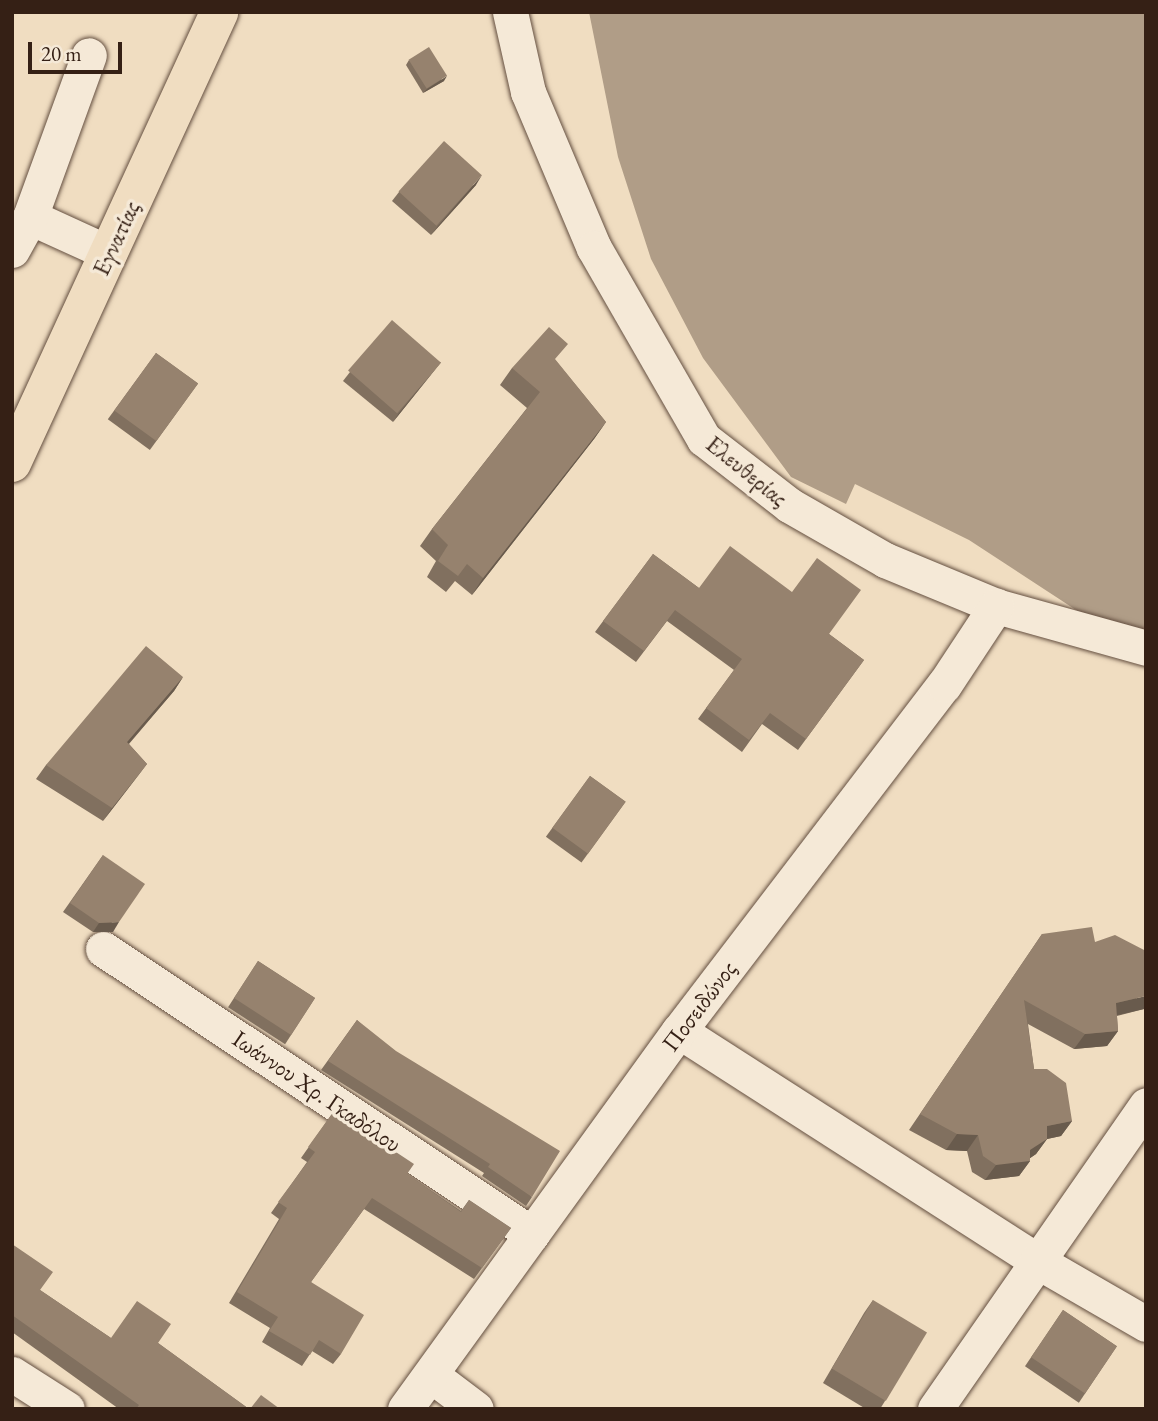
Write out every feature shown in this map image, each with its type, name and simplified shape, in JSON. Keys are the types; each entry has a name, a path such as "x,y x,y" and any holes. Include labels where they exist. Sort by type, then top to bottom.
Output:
{"main road":[{"name":"Εγνατίας","path":"12,463 219,12"}],"street":[{"name":"Ελευθερίας","path":"510,12 528,92 594,248 704,439 789,505 885,560 996,606 1146,648"},
{"path":"12,250 30,218 89,55"},
{"path":"30,218 109,253"},
{"name":"Ποσειδώνος","path":"405,1409 679,1031 944,685 996,606"},
{"name":"Ιωάννου Χρ. Γκαδόλου","path":"103,949 531,1234"},
{"path":"679,1031 1037,1261 1146,1324"},
{"path":"934,1409 1146,1105"},
{"path":"12,1374 67,1409"},
{"path":"431,1375 476,1409"}],"shaded area":[{"path":"589,12 1146,12 1146,640 1102,627 969,540 855,484 846,504 791,477 703,358 651,259 618,157"}],"building":[{"path":"429,47 447,76 427,89 409,60"},
{"path":"444,141 482,175 436,226 398,192"},
{"path":"392,320 441,363 397,413 348,371"},
{"path":"549,327 568,344 555,359 606,422 483,578 467,564 458,576 438,561 448,545 432,529 540,392 512,368"},
{"path":"156,353 198,384 156,441 114,410"},
{"path":"730,546 792,592 817,558 861,590 829,634 864,660 806,739 770,713 749,740 706,708 742,659 675,610 644,651 603,621 653,554 699,588"},
{"path":"146,646 183,677 127,742 147,764 112,808 46,765"},
{"path":"590,776 626,802 588,854 552,828"},
{"path":"103,855 145,884 119,922 99,923 70,903"},
{"path":"1092,927 1095,942 1115,935 1146,951 1146,996 1116,1003 1118,1031 1085,1034 1024,1000 1034,1069 1047,1069 1066,1083 1072,1121 1047,1126 1047,1139 1030,1150 1030,1161 996,1165 983,1156 978,1135 957,1134 920,1114 1042,934"},
{"path":"258,961 315,998 291,1035 234,998"},
{"path":"357,1020 396,1051 560,1151 532,1197 488,1167 490,1164 328,1061"},
{"path":"334,1111 414,1164 407,1174 461,1212 469,1200 511,1228 482,1268 372,1198 311,1282 364,1315 341,1354 319,1340 310,1355 269,1331 278,1317 237,1292 287,1208 278,1202 315,1152 308,1147"},
{"path":"12,1244 53,1272 40,1290 111,1338 137,1301 171,1324 158,1343 249,1409 136,1409 139,1405 12,1315"},
{"path":"873,1300 927,1332 886,1401 832,1369"},
{"path":"1063,1310 1117,1346 1085,1394 1031,1357"},
{"path":"261,1395 280,1409 250,1409"}]}
